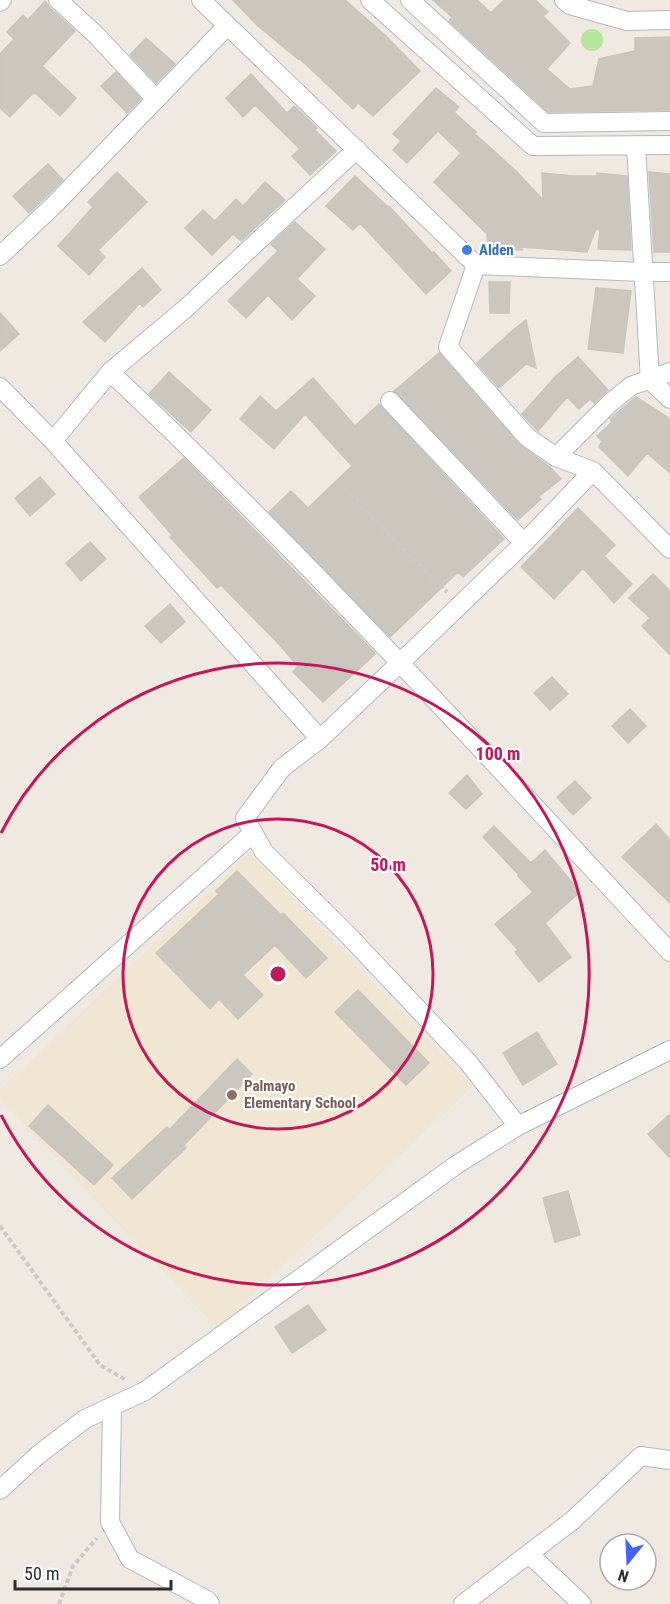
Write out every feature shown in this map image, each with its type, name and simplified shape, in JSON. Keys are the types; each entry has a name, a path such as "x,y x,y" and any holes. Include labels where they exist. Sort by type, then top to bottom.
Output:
{"street":[{"path":"58,0 96,35 156,99"},
{"path":"201,0 476,265 670,272"},
{"path":"370,0 533,146 670,145"},
{"path":"410,0 544,123 670,121 670,126"},
{"path":"564,0 570,5 627,21 670,20"},
{"path":"0,256 54,205 227,26"},
{"path":"636,146 650,380 670,399"},
{"path":"53,441 110,372 202,294 357,149"},
{"path":"476,265 448,347 527,437 556,457 593,471 670,549"},
{"path":"110,372 192,450 400,663 670,952"},
{"path":"556,457 609,404 631,386 670,372"},
{"path":"0,387 53,441 320,739"},
{"path":"390,401 524,543"},
{"path":"518,1126 468,1062 347,934 264,852 245,818 282,768 320,739 400,663 524,543 593,471"},
{"path":"0,1059 254,833"},
{"path":"0,1490 38,1455 85,1419 144,1391 456,1165 518,1126 670,1050"},
{"path":"112,1407 110,1522 130,1559 207,1600 210,1604"},
{"path":"463,1604 573,1520 641,1456 670,1460"},
{"path":"529,1554 582,1604"}],"path":[{"path":"345,489 460,605"},
{"path":"0,1226 100,1365 144,1391"},
{"path":"59,1604 73,1566 110,1522"}],"shaded area":[{"name":"Palmayo Elementary School","path":"250,853 472,1087 217,1328 0,1100 0,1090"}],"green space":[{"path":"588,29 596,29 603,36 603,44 596,51 588,51 581,44 581,36"}],"building":[{"path":"233,0 345,0 385,35 420,71 373,116 358,103 353,109 299,58 258,26"},
{"path":"433,0 477,0 491,13 504,0 535,0 548,12 543,16 570,43 545,71 548,70 570,89 593,86 599,59 635,51 635,38 670,37 670,110 548,112 449,21 452,17"},
{"path":"45,1 75,31 42,66 76,98 60,116 34,92 10,117 0,108 0,54 14,39 7,32 23,15 28,20"},
{"path":"146,38 175,64 156,83 130,55"},
{"path":"116,72 141,99 127,113 101,86"},
{"path":"251,74 287,113 294,106 317,128 315,130 336,151 310,175 292,156 300,149 255,105 243,117 226,98"},
{"path":"436,88 459,107 454,112 476,132 474,133 516,171 543,200 542,173 597,176 597,173 627,176 631,250 598,249 600,230 596,229 587,252 522,247 522,250 488,249 487,234 434,182 461,153 438,131 407,163 393,150 401,141 393,134"},
{"path":"48,164 63,180 29,213 13,196"},
{"path":"117,172 147,202 98,250 105,257 89,275 58,246 93,207 88,202"},
{"path":"649,172 670,174 670,252 654,252"},
{"path":"355,176 389,206 451,271 426,294 360,223 353,230 326,206"},
{"path":"265,182 285,200 241,241 233,234 212,255 185,228 203,210 215,221 236,199 243,206"},
{"path":"295,222 325,249 297,279 315,296 292,320 268,295 246,318 228,301 278,251 271,244"},
{"path":"142,268 161,290 143,307 140,303 105,342 83,322"},
{"path":"489,282 510,282 509,313 490,313"},
{"path":"596,288 631,291 623,353 588,349"},
{"path":"0,313 19,334 0,351"},
{"path":"526,320 536,368 526,364 499,388 477,363"},
{"path":"439,353 519,444 550,467 561,479 538,497 541,499 518,520 394,391"},
{"path":"578,357 608,390 594,403 590,399 579,409 567,397 538,431 522,414 555,377"},
{"path":"169,372 211,410 191,432 149,394"},
{"path":"313,378 355,426 379,404 504,539 463,577 458,572 390,637 269,512 291,491 308,508 352,466 305,414 274,449 240,419 260,396 276,411"},
{"path":"636,397 670,419 670,473 647,453 628,476 599,447 602,441 597,436 612,422 610,419"},
{"path":"184,458 374,652 375,654 323,702 293,672 298,666 276,641 221,585 217,588 170,537 172,535 139,497"},
{"path":"40,477 55,494 30,516 15,498"},
{"path":"578,508 615,545 604,556 632,584 614,603 583,568 554,599 521,567"},
{"path":"90,542 106,559 81,581 66,563"},
{"path":"653,574 670,591 670,655 642,626 650,618 629,598"},
{"path":"170,604 185,622 161,643 145,626"},
{"path":"552,677 568,694 550,710 534,693"},
{"path":"630,709 646,726 628,743 612,726"},
{"path":"467,775 482,794 466,809 449,793"},
{"path":"575,781 591,798 573,815 557,797"},
{"path":"656,824 670,840 670,903 622,857"},
{"path":"494,826 531,863 545,850 580,892 545,923 571,957 539,982 515,952 518,950 495,924 533,892 483,837"},
{"path":"237,871 327,958 306,978 275,945 243,975 263,995 238,1019 219,999 210,1009 156,953 219,894 216,891"},
{"path":"358,990 429,1063 406,1085 335,1012"},
{"path":"537,1032 557,1064 523,1085 503,1053"},
{"path":"237,1059 252,1074 184,1145 186,1148 132,1199 112,1178 167,1127 169,1130"},
{"path":"48,1105 113,1165 94,1185 29,1126"},
{"path":"670,1114 670,1158 648,1134"},
{"path":"568,1191 580,1235 555,1242 543,1198"},
{"path":"308,1305 326,1330 292,1353 275,1327"}],"place":[{"name":"Alden","path":"467,250"},
{"name":"Palmayo Elementary School","path":"232,1095"}]}
